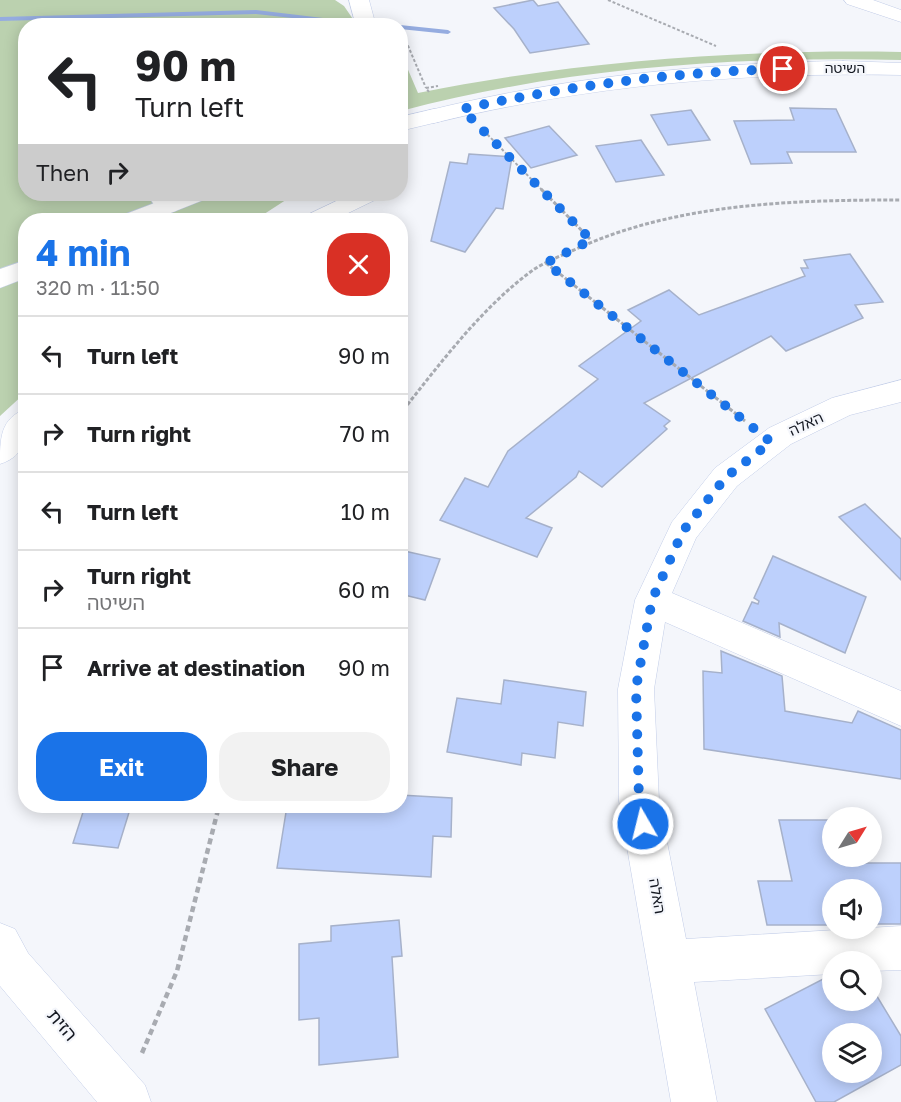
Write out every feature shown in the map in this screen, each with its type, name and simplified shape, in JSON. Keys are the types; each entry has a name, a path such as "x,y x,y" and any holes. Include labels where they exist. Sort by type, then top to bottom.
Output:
{"street":[{"path":"359,0 366,18"},
{"path":"854,0 901,16"},
{"name":"השיטה","path":"408,122 569,88 631,80 738,71 901,69"},
{"path":"143,213 161,201"},
{"path":"330,213 355,201"},
{"path":"0,279 18,271"},
{"name":"האלה","path":"694,1102 639,801 636,688 652,600 683,531 726,477 780,436 842,406 901,391"},
{"path":"0,452 18,430"},
{"path":"652,600 901,709"},
{"name":"הזית","path":"0,944 13,968 126,1099"},
{"path":"669,962 901,948"}],"path":[{"path":"608,0 712,44 738,71"},
{"path":"408,46 426,88"},
{"path":"462,109 591,240"},
{"path":"408,404 490,311 531,272 591,240 611,232 699,213 843,200 901,200"},
{"path":"546,263 771,442"},
{"path":"126,1099 177,971 217,813"}],"green space":[{"path":"0,0 335,0 344,6 352,18 18,18 18,201 284,201 266,213 18,213 18,399 0,416"},
{"path":"901,52 901,60 775,60 649,68 524,84 408,109 408,70 418,93 538,73 658,59 780,53"}],"building":[{"path":"533,0 538,6 558,2 589,44 530,53 514,29 494,8"},
{"path":"790,108 836,109 856,152 787,152 792,163 751,164 734,121 794,120"},
{"path":"691,110 710,140 668,145 651,115"},
{"path":"549,126 577,155 531,168 505,138"},
{"path":"641,140 664,175 616,182 596,146"},
{"path":"469,154 512,157 503,209 496,208 465,252 431,241 450,162 467,164"},
{"path":"850,254 883,302 855,305 863,318 786,351 771,336 644,403 670,421 664,426 667,429 602,487 579,471 576,477 526,518 552,528 537,557 440,520 465,478 488,487 508,451 598,379 579,366 641,321 628,310 669,290 699,315 805,276 801,268 808,268 804,260"},
{"path":"865,504 901,539 901,580 839,517"},
{"path":"408,552 440,559 425,600 408,596"},
{"path":"773,556 866,597 845,653 779,623 780,637 743,621 752,602 758,604 759,601 754,598"},
{"path":"721,651 782,676 785,711 852,723 858,711 901,730 901,779 704,749 703,671 722,673"},
{"path":"504,680 586,692 583,726 558,722 555,758 522,753 521,765 447,752 457,698 501,704"},
{"path":"408,795 452,798 451,837 433,836 431,877 277,868 286,813 408,813"},
{"path":"83,813 129,813 118,848 73,843"},
{"path":"779,820 822,820 822,867 882,867 882,863 901,863 901,924 882,924 882,879 822,879 822,925 767,925 758,881 792,881"},
{"path":"399,920 402,956 392,957 398,1057 319,1065 319,1018 299,1020 299,944 331,941 331,926"},
{"path":"822,980 822,1011 882,1011 882,1005 901,1036 901,1065 882,1075 882,1023 822,1023 822,1083 868,1083 834,1102 816,1102 765,1009"}],"waterway":[{"path":"37,18 256,12 312,18"},
{"path":"0,19 18,19"},
{"path":"408,28 448,32"}],"route":[{"path":"643,824 639,801 636,688 652,600 683,531 726,477 771,442 546,263 591,240 462,109 569,88 631,80 783,69"}]}
